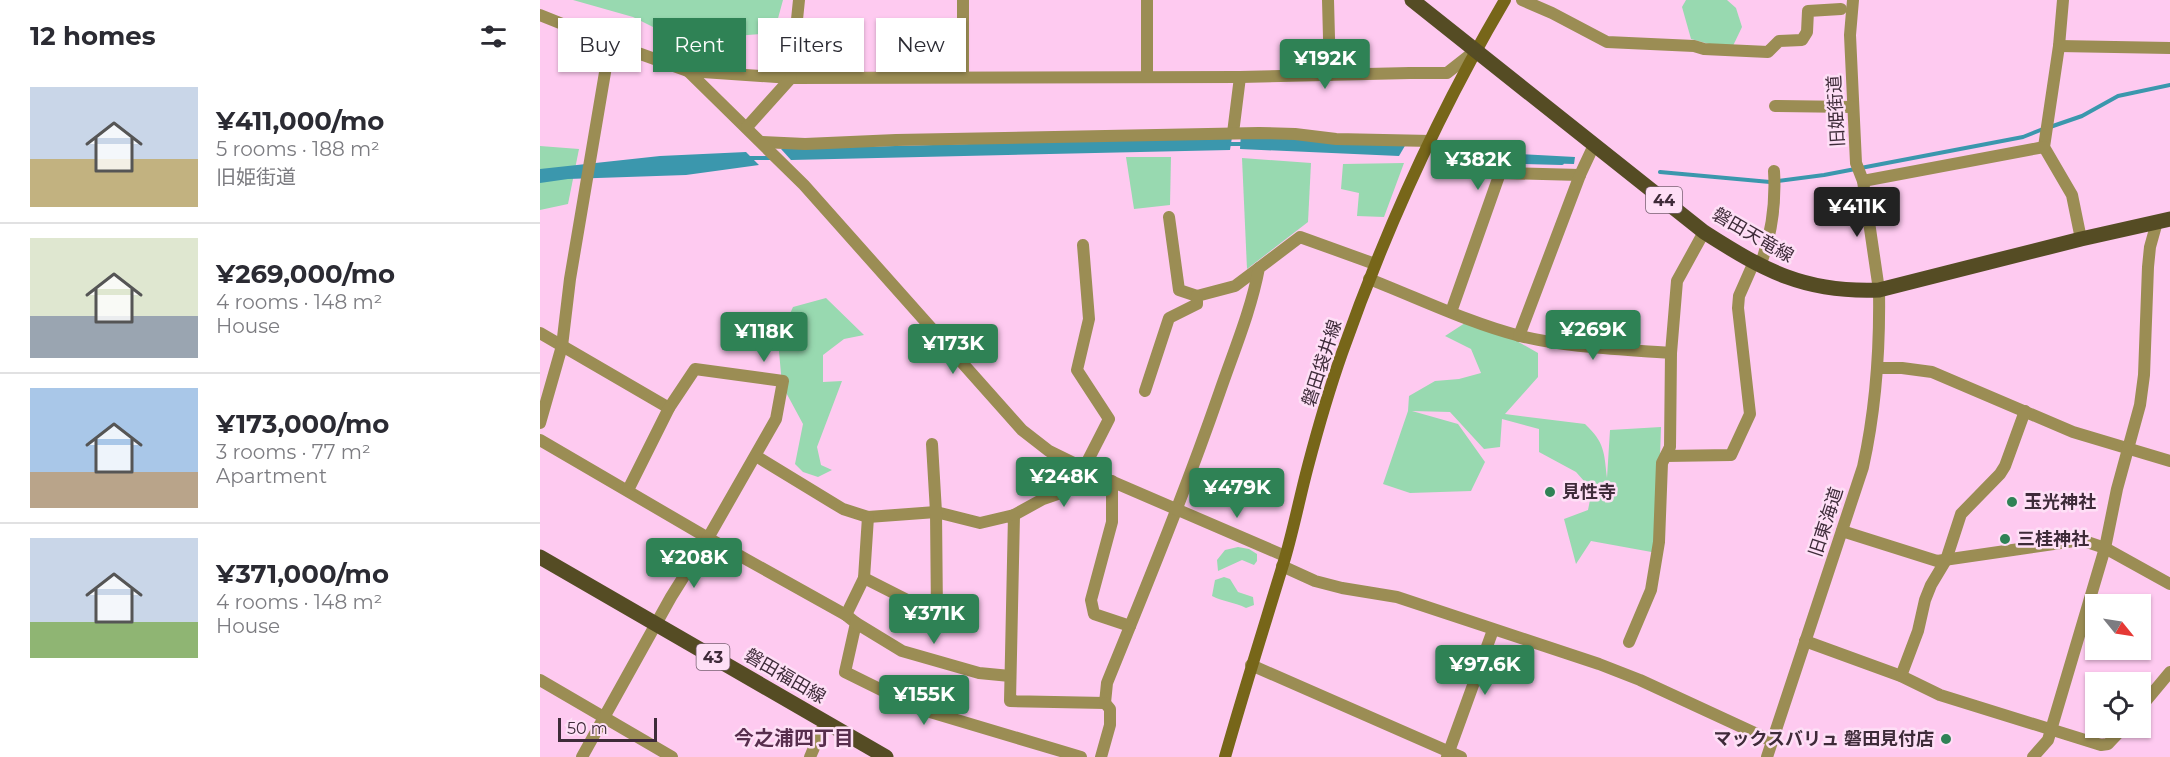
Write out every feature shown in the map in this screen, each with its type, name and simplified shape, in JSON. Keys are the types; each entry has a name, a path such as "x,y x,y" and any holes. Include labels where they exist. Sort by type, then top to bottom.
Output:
{"main road":[{"name":"磐田天竜線","path":"1412,0 1704,232 1757,264 1789,279 1810,285 1855,291 1880,290 2081,239 2164,221"},
{"name":"磐田袋井線","path":"1225,757 1284,561 1308,464 1341,356 1369,279 1431,141 1475,51 1505,0"},
{"name":"磐田福田線","path":"540,557 886,757"}],"street":[{"path":"747,127 791,78 799,0"},
{"path":"963,0 963,77"},
{"path":"1147,77 1148,0"},
{"path":"1328,0 1330,75"},
{"path":"1522,0 1607,42 1768,52 1779,41 1802,40 1807,32 1808,11 1839,5 1850,34"},
{"name":"旧姫街道","path":"1853,0 1850,34 1856,163 1863,181 1880,290"},
{"path":"2063,0 2060,46 2044,147 2072,195 2081,239"},
{"path":"540,15 558,22"},
{"path":"2060,46 2170,48"},
{"path":"703,72 791,78 1240,77 1447,73 1475,51"},
{"path":"540,423 562,346 570,279 605,72"},
{"path":"689,72 804,185 1022,430 1049,452 1284,561 1315,581 1396,597 1599,664 1640,680 1772,741"},
{"path":"1233,134 1240,77"},
{"path":"1775,106 1853,107"},
{"path":"764,144 1233,134 1295,134 1336,139 1431,141"},
{"path":"1519,336 1594,145"},
{"path":"1863,181 2044,147"},
{"path":"1666,456 1731,455 1750,414 1738,308 1739,296 1769,241 1776,192 1774,171"},
{"path":"1451,312 1500,173 1580,176"},
{"path":"1170,217 1179,290 1197,296 1235,286 1300,237 1375,264"},
{"path":"2033,757 2048,740 2051,731 2105,548 2117,489 2140,405 2144,375 2150,247 2164,221"},
{"path":"1629,642 1651,590 1659,542 1662,463 1670,447 1671,353 1677,281 1704,232"},
{"path":"1083,245 1089,320 1077,370 1109,418 1084,468"},
{"path":"1101,757 1110,725 1110,709 1106,703 1107,683 1206,432 1254,293 1259,268"},
{"path":"1369,279 1519,336 1553,342 1671,353"},
{"name":"旧東海道","path":"1769,756 1863,467 1872,427 1878,368 1880,290"},
{"path":"1146,391 1169,318 1197,304 1197,296"},
{"path":"540,333 669,408"},
{"path":"1878,368 1932,372 2073,432 2170,461"},
{"path":"582,757 671,597 776,420 783,381 695,369 669,408 628,490"},
{"path":"1901,676 1918,631 1925,600 1946,560 1961,514 2005,466 2025,411"},
{"path":"540,440 851,619 902,651 979,673 1010,676"},
{"path":"864,578 937,615 936,512 932,444"},
{"path":"756,456 843,509 868,517 936,512 980,523 1014,515 1043,499 1108,480"},
{"path":"1108,480 1112,522 1090,600 1094,614 1130,626"},
{"path":"1014,515 1010,701 1106,703"},
{"path":"868,517 864,578 851,619 845,672 920,709 1081,757"},
{"path":"1842,531 1937,561 2081,540 2105,548 2170,584"},
{"path":"1251,665 1453,755 1492,630"},
{"path":"1805,641 1901,676 1940,694 2051,731 2101,745 2108,744 2114,738"},
{"path":"2151,695 2170,672"},
{"path":"540,680 672,757"},
{"path":"810,757 825,722"}],"green space":[{"path":"573,0 783,0 778,18 758,18 758,34 746,35 746,18 653,18 653,27 641,21 641,18"},
{"path":"1686,0 1727,0 1736,8 1742,27 1731,50 1691,39 1682,7"},
{"path":"540,146 579,149 568,204 540,210"},
{"path":"1126,157 1171,157 1170,205 1134,209"},
{"path":"1242,158 1311,163 1308,222 1247,269"},
{"path":"1404,163 1384,217 1357,216 1359,193 1341,189 1343,164"},
{"path":"826,298 864,335 844,339 823,355 823,382 842,381 817,447 821,465 832,470 818,477 803,472 795,464 803,424 782,385 778,340 793,307"},
{"path":"1465,323 1515,340 1538,353 1538,377 1505,414 1585,424 1600,443 1607,478 1610,430 1661,427 1657,553 1591,541 1576,564 1564,519 1588,510 1592,490 1576,472 1539,452 1539,429 1502,419 1500,447 1484,449 1450,412 1412,411 1458,424 1485,462 1471,491 1410,493 1383,484 1408,411 1409,396 1435,381 1459,379 1481,373 1471,349 1445,336"},
{"path":"1238,547 1249,549 1257,554 1257,561 1254,565 1242,560 1218,571 1217,560 1225,550"},
{"path":"1224,577 1230,579 1238,592 1253,597 1254,605 1246,608 1212,596 1215,580"}],"water":[{"path":"1241,133 1406,144 1399,156 1240,149"},
{"path":"1232,137 1230,150 791,160 781,149"},
{"path":"1446,150 1575,157 1574,164 1444,161"},
{"path":"746,152 759,165 686,175 568,179 540,183 540,169 660,156"}],"waterway":[{"path":"2050,127 2082,116 2118,96 2170,85"},
{"path":"1660,172 1770,182 1824,175 2023,137 2043,129"},
{"path":"1228,144 1244,144"},
{"path":"748,158 771,158"},
{"path":"1485,161 1562,163"}],"place":[{"name":"見性寺","path":"1550,492"},
{"name":"玉光神社","path":"2012,502"},
{"name":"三桂神社","path":"2005,539"},
{"name":"マックスバリュ 磐田見付店","path":"1946,739"}],"district":[{"name":"今之浦四丁目","path":"794,738"}]}
